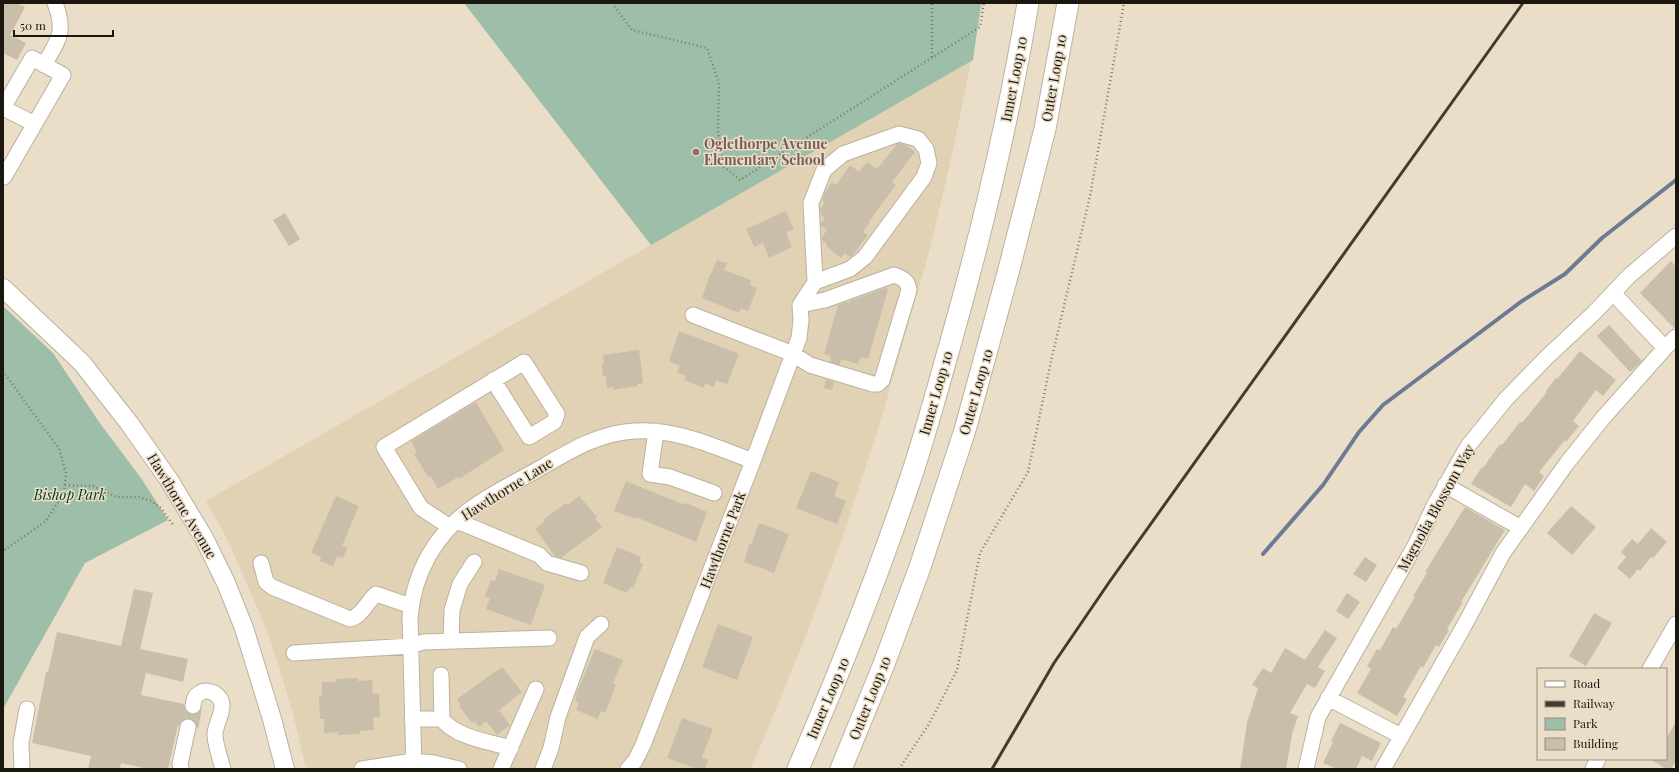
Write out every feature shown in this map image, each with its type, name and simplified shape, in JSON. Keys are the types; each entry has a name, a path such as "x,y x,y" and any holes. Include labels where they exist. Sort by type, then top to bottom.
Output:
{"highway":[{"name":"Inner Loop 10","path":"798,769 854,634 911,478 964,295 985,213 1005,126 1028,3"},
{"name":"Outer Loop 10","path":"841,769 884,664 920,567 966,430 1043,136 1068,3"}],"main road":[{"name":"Hawthorne Avenue","path":"3,288 82,362 129,423 165,474 204,538 226,583 244,628 272,719 285,769"}],"street":[{"path":"44,65 61,34 61,19 55,3"},
{"path":"3,178 35,124 63,75 32,58 3,108 35,124"},
{"path":"800,305 815,282 811,203 824,170 844,154 876,141 899,134 918,139 926,149 929,163 924,177 865,257 850,269 815,282"},
{"name":"Magnolia Blossom Way","path":"1306,769 1318,717 1416,544 1445,485 1468,446 1506,399 1629,276 1676,236"},
{"path":"693,315 793,354 810,365 873,384 878,384 882,380 910,290 909,284 900,277 894,275 825,300 800,305"},
{"path":"1613,293 1665,348"},
{"name":"Hawthorne Park","path":"628,769 635,761 643,745 799,338 801,320 800,305"},
{"path":"1383,769 1464,626 1502,554 1568,463 1603,418 1676,337"},
{"path":"493,380 529,437 554,422 557,414 524,362 493,380 384,447 421,508 453,524 539,555 547,563 580,573"},
{"path":"656,431 650,474 670,477 714,493"},
{"name":"Hawthorne Lane","path":"413,765 411,646 413,595 419,574 428,557 453,524 472,508 574,448 598,438 616,433 656,431 699,441 753,461"},
{"path":"1445,485 1521,528"},
{"path":"260,562 266,582 272,587 350,619 360,614 364,606 376,594 412,606"},
{"path":"451,641 452,610 460,584 474,562"},
{"path":"543,769 551,748 558,717 587,637 601,624"},
{"path":"1651,668 1676,624"},
{"path":"294,654 411,646 423,642 549,638"},
{"path":"441,675 442,719 446,725 454,732 510,748"},
{"path":"501,769 536,689"},
{"path":"193,706 195,697 201,692 209,691 216,694 221,700 223,706 215,735 223,769"},
{"path":"1328,698 1402,736"},
{"path":"22,769 21,743 27,709"},
{"path":"412,719 442,719"},
{"path":"181,769 180,764 188,728"},
{"path":"1593,769 1598,760"},
{"path":"362,769 434,763 459,769"}],"path":[{"path":"612,3 632,30 707,48 719,83 718,130 723,166 740,180 980,27 984,3"},
{"path":"932,3 932,58"},
{"path":"899,769 929,724 957,670 980,553 1028,472 1051,361 1090,196 1124,3"},
{"path":"3,328 3,336"},
{"path":"3,371 59,449 66,473 64,493 46,521 3,551"},
{"path":"65,484 93,486 117,497 138,497 151,501 161,508 173,525"}],"shaded area":[{"path":"464,3 983,3 951,159 930,249 881,420 843,536 802,646 751,769 306,769 291,706 268,633 223,531 206,501 651,245"}],"green space":[{"name":"Oglethorpe Avenue Elementary School","path":"464,3 981,3 973,60 651,245"},
{"name":"Bishop Park","path":"3,306 53,353 99,422 141,478 168,520 85,563 3,709"}],"building":[{"path":"3,3 16,3 25,7 10,35 26,43 17,60 3,53"},
{"path":"899,143 906,145 915,152 892,182 896,185 869,221 870,222 863,232 868,235 852,256 850,257 845,253 841,258 826,246 827,244 822,240 822,237 827,230 821,226 821,223 825,218 821,215 820,209 825,203 822,200 825,192 832,182 836,185 850,165 859,172 867,162 877,169"},
{"path":"786,211 794,230 786,232 792,247 769,258 763,243 754,247 746,229"},
{"path":"285,213 300,239 289,246 273,220"},
{"path":"717,260 727,263 724,270 751,280 750,285 757,288 748,311 741,308 739,313 702,298 710,274"},
{"path":"1671,261 1676,267 1676,328 1674,328 1640,293"},
{"path":"885,288 888,289 868,359 861,357 858,364 841,359 840,365 830,362 831,356 824,354 838,305 846,302 849,303 850,301"},
{"path":"1609,325 1642,361 1630,372 1597,336"},
{"path":"679,331 739,354 727,384 716,380 714,387 705,383 704,388 684,380 686,376 677,372 680,366 669,361"},
{"path":"639,350 643,383 638,384 638,386 613,390 613,387 607,388 606,376 603,376 603,355"},
{"path":"1580,351 1616,380 1603,396 1596,390 1573,421 1579,426 1566,442 1565,440 1539,472 1544,476 1534,491 1525,484 1511,507 1471,484 1500,444 1502,445 1520,422 1522,423 1547,392 1546,391 1556,378 1557,379"},
{"path":"826,379 834,382 832,390 824,388"},
{"path":"476,402 504,450 459,479 458,477 438,489 431,476 429,478 414,454 417,452 411,441"},
{"path":"811,471 839,482 834,496 846,501 837,524 796,508"},
{"path":"626,481 685,505 686,503 707,512 696,542 636,517 635,519 614,511"},
{"path":"336,496 359,506 342,546 347,548 343,558 337,556 333,566 320,561 321,557 311,553"},
{"path":"579,496 597,517 595,519 602,527 561,558 555,556 535,529 545,521 543,520 566,503 568,505"},
{"path":"1571,506 1596,527 1572,555 1547,533"},
{"path":"1465,507 1505,530 1461,602 1463,602 1447,629 1449,630 1439,647 1436,645 1423,668 1421,666 1403,697 1407,699 1397,716 1357,693 1371,669 1367,666 1377,649 1380,650 1393,627 1396,629 1415,597 1413,596 1427,573 1425,572"},
{"path":"759,523 789,534 774,573 744,562 749,544 751,545"},
{"path":"1651,528 1667,542 1653,558 1651,557 1640,571 1638,569 1630,579 1617,568 1626,557 1621,552 1632,539 1638,544"},
{"path":"617,547 641,557 639,563 643,564 633,588 630,587 627,593 603,583"},
{"path":"1365,557 1377,565 1366,582 1353,574"},
{"path":"499,569 545,585 531,625 486,609 490,598 485,596 491,580 495,581"},
{"path":"134,589 153,593 140,649 188,659 183,682 146,673 141,695 184,704 185,710 191,715 197,714 202,708 198,730 194,721 190,718 181,721 179,726 178,725 168,769 148,769 121,763 120,769 88,769 91,756 32,743 46,672 48,672 57,632 121,646"},
{"path":"1347,593 1360,602 1348,619 1336,611"},
{"path":"1594,613 1612,623 1586,666 1569,656"},
{"path":"718,624 753,637 737,680 702,667"},
{"path":"1325,630 1337,638 1318,667 1325,671 1315,688 1307,684 1290,713 1298,716 1292,734 1286,769 1240,769 1247,723 1258,688 1252,685 1263,668 1271,673 1285,648 1305,660"},
{"path":"595,649 623,660 613,683 616,684 605,713 601,711 598,719 576,710 579,703 575,701 575,697"},
{"path":"502,667 522,692 499,710 510,725 497,735 486,721 479,727 474,721 472,723 459,706 461,705 457,699"},
{"path":"357,678 358,681 372,680 373,694 379,694 380,717 373,717 374,730 360,731 360,734 338,735 338,732 324,733 324,719 320,719 319,696 322,696 322,682 336,682 336,679"},
{"path":"682,718 713,729 702,757 708,760 705,769 697,769 667,758"},
{"path":"1676,722 1676,761 1671,769 1666,769 1652,760 1667,760 1667,737"},
{"path":"1340,723 1381,743 1372,761 1362,756 1356,769 1337,769 1323,763 1333,742 1331,741"}],"waterway":[{"path":"1263,554 1323,485 1359,432 1383,405 1522,301 1565,274 1602,238 1676,180"}],"tunnel":[{"path":"188,727 193,706"}],"railway":[{"path":"992,769 1054,663 1110,581 1523,3"}],"place":[{"name":"Oglethorpe Avenue Elementary School","path":"696,152"}]}
